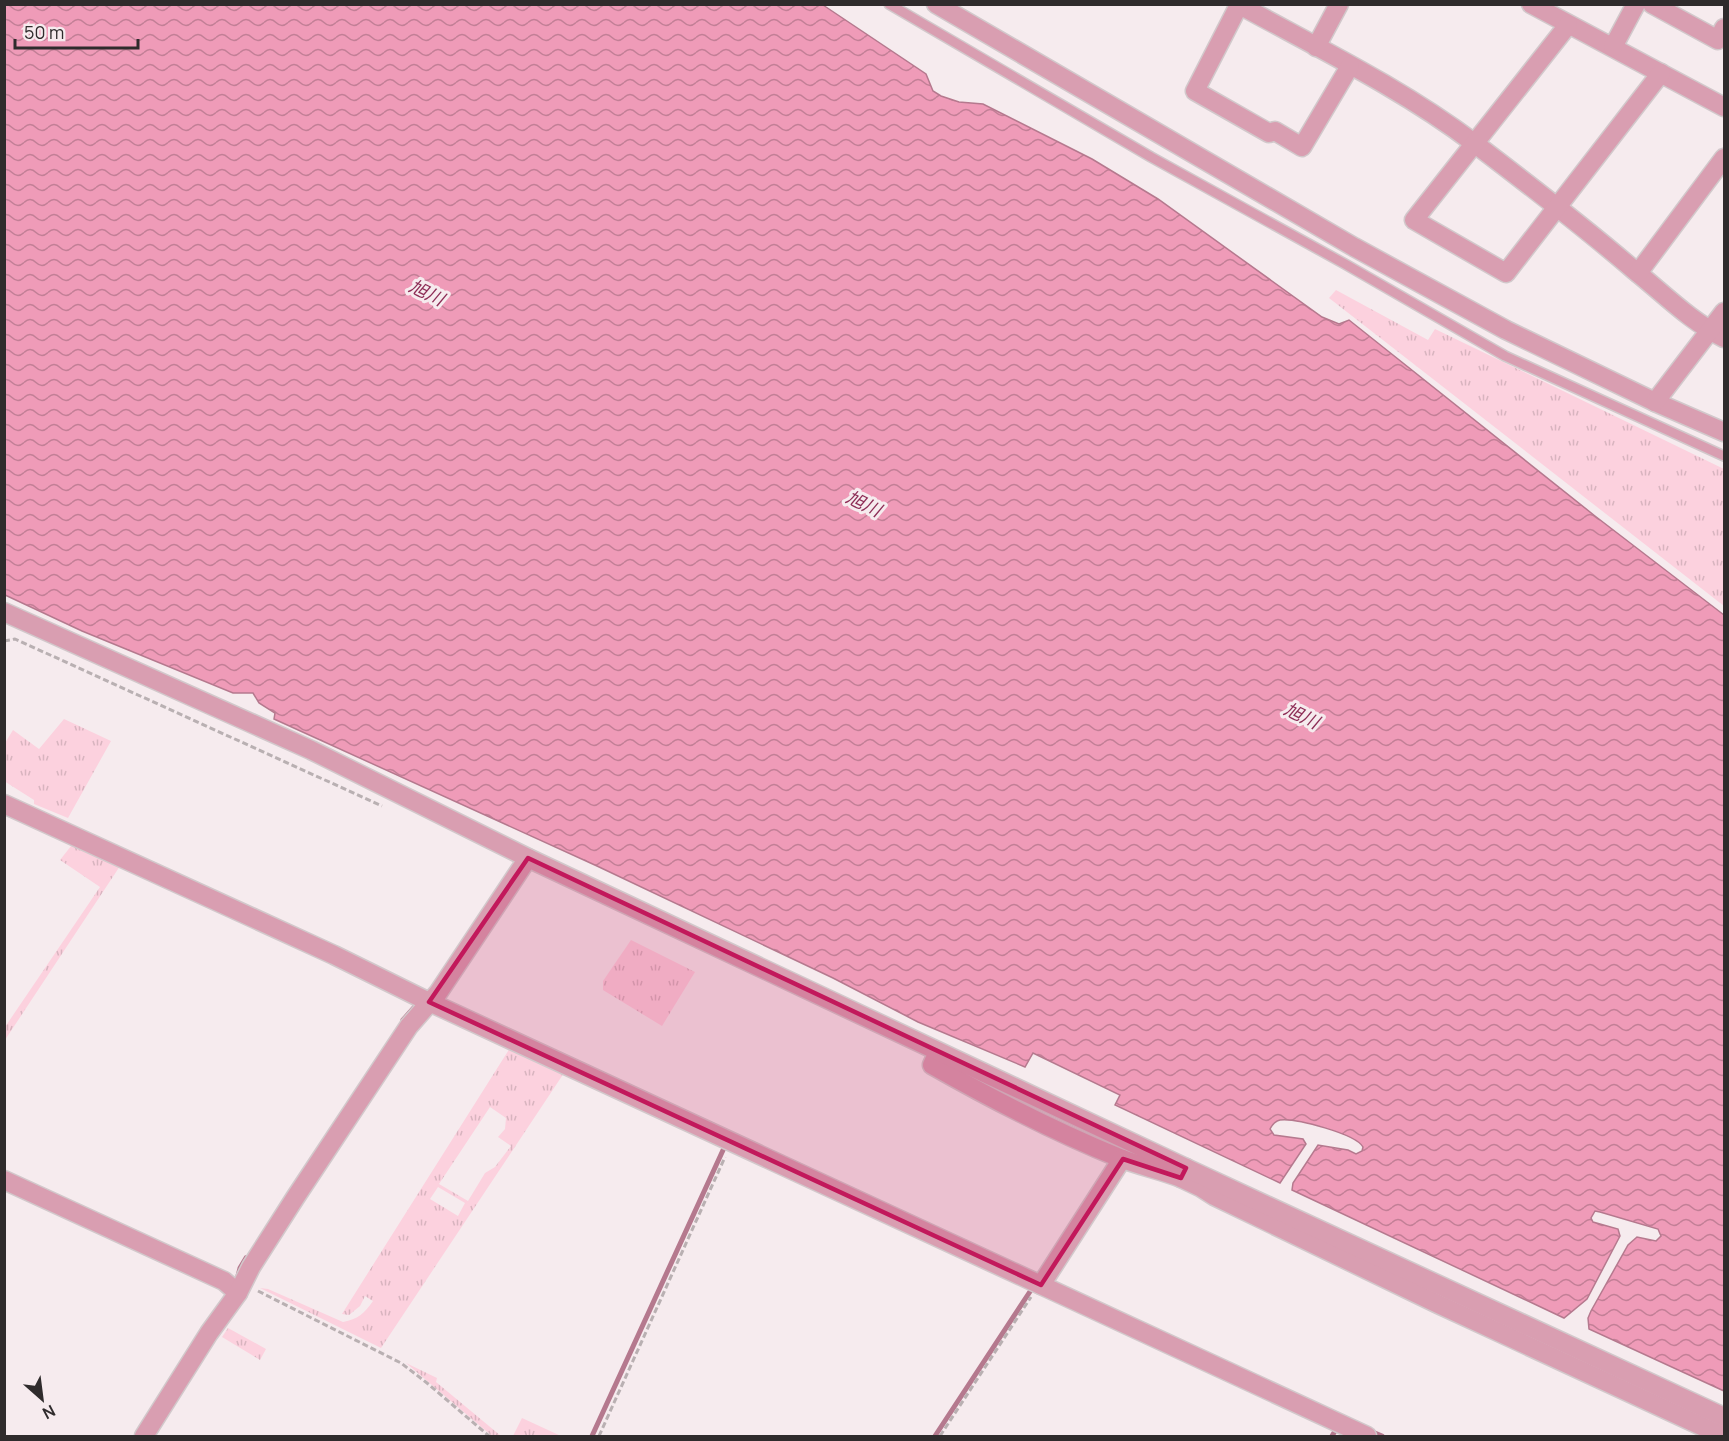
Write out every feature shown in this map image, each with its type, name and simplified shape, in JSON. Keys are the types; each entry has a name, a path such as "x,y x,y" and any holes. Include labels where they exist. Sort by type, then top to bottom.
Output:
{"street":[{"path":"936,4 1354,247 1506,330 1655,402 1725,432"},
{"path":"1316,47 1339,4"},
{"path":"1531,4 1568,25 1615,42 1661,73 1725,107"},
{"path":"1350,66 1302,147 1275,131 1269,133 1195,91 1238,5 1316,47 1350,66 1429,111 1557,208 1687,315 1717,334"},
{"path":"1615,42 1639,5 1718,40 1725,28"},
{"path":"1568,25 1414,220 1506,273 1661,73"},
{"path":"1638,273 1725,158"},
{"path":"1655,402 1717,334 1725,312"},
{"path":"4,612 310,750 528,858 938,1052 1184,1173 1725,1417"},
{"path":"4,804 429,999 732,1142 1045,1281 1367,1437"},
{"path":"144,1437 251,1267 409,1026 528,858"},
{"path":"938,1052 932,1065 969,1086 1122,1159 1184,1173 1225,1202 1723,1437"},
{"path":"1045,1281 1122,1159"},
{"path":"4,1180 237,1289"}],"lane":[{"path":"890,4 1151,157 1505,356 1725,456"}],"path":[{"path":"599,1437 732,1142"},
{"path":"940,1437 1025,1306 1045,1281"},
{"path":"237,1289 324,1323 401,1363 489,1437"}],"highlighted area":[{"path":"528,858 1186,1168 1181,1178 1123,1159 1041,1285 429,1002"}],"green space":[{"path":"1336,290 1428,340 1435,329 1724,469 1724,606 1329,298"},
{"path":"64,719 111,741 68,818 34,804 34,800 4,781 5,743 13,730 39,749"},
{"path":"75,841 122,863 5,1040 5,1027 100,887 60,860"},
{"path":"631,940 695,972 662,1026 603,990 603,981"},
{"path":"510,1048 564,1073 381,1348 260,1288 268,1289 343,1322 360,1315 373,1301 365,1296 360,1306 349,1315 342,1314","holes":["490,1107 506,1118 505,1129 498,1137 511,1146 495,1167 485,1173 468,1201 439,1184","438,1187 465,1203 458,1216 430,1199"]},
{"path":"228,1328 266,1349 260,1360 222,1337"},
{"path":"406,1363 437,1378 436,1382 501,1436 492,1436"},
{"path":"522,1418 561,1436 513,1436"}],"water":[{"name":"旭川","path":"5,5 823,5 926,74 933,91 941,96 959,102 983,104 1092,159 1158,199 1322,317 1339,324 1349,320 1595,516 1724,615 1724,1391 1589,1329 1588,1318 1591,1311 1628,1245 1637,1237 1656,1241 1661,1236 1658,1229 1595,1211 1591,1218 1593,1222 1618,1229 1620,1236 1587,1299 1564,1318 1292,1190 1293,1183 1318,1145 1348,1150 1356,1154 1362,1151 1363,1147 1349,1137 1311,1124 1288,1120 1277,1121 1270,1129 1274,1135 1303,1139 1306,1144 1280,1183 1115,1105 1120,1095 1033,1053 1025,1067 918,1022 833,978 597,866 274,719 275,713 259,703 253,693 233,693 82,631 5,595"}],"waterway":[{"path":"403,1020 419,1002"},
{"path":"592,1436 724,1148"},
{"path":"238,1276 246,1258"},
{"path":"935,1436 1033,1287"},
{"path":"1332,1436 1338,1426"},
{"path":"1370,1431 1382,1436"}]}
